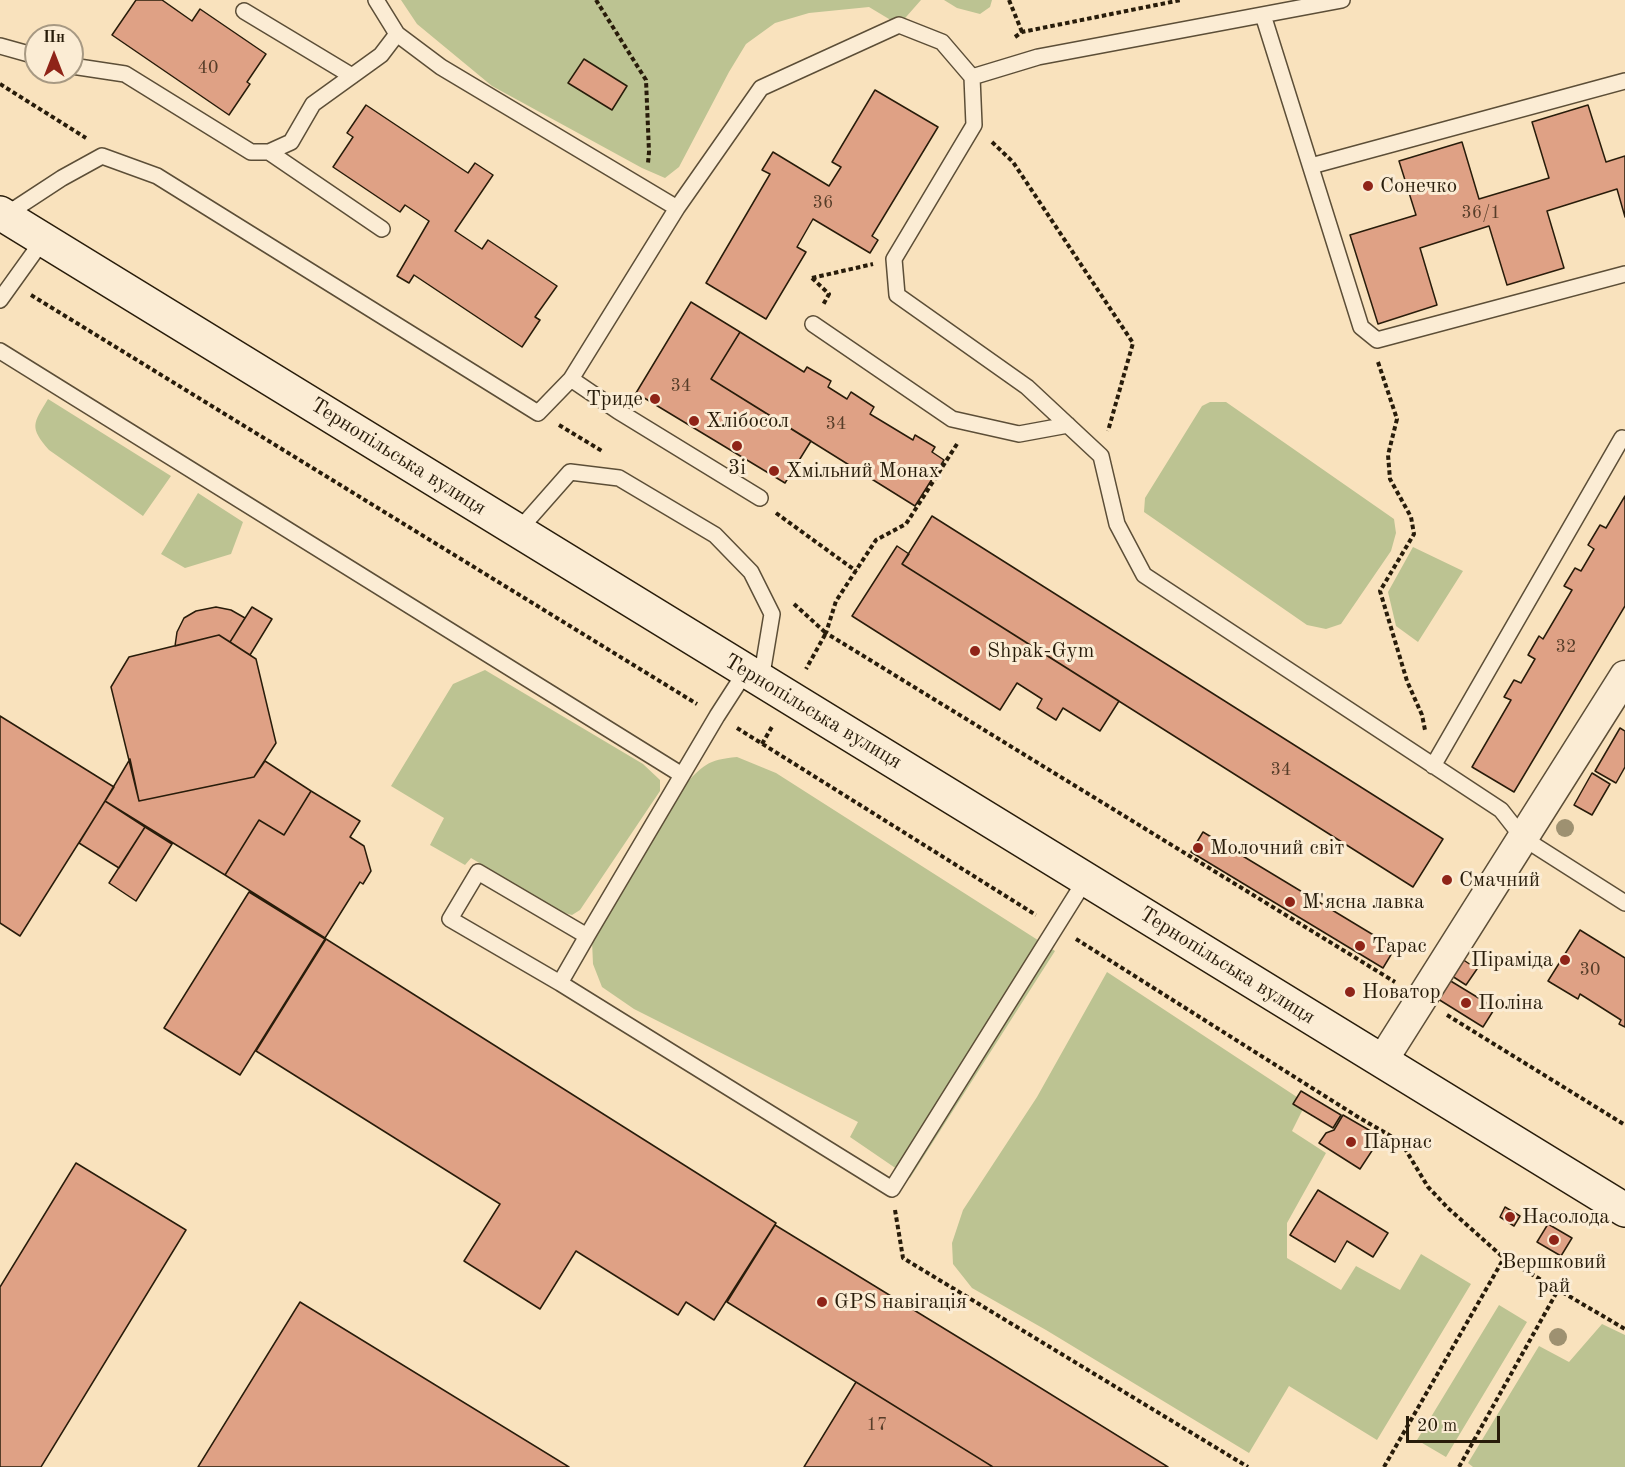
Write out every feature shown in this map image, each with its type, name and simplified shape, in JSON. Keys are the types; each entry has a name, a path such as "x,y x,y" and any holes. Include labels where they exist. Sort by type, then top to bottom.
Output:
{"main road":[{"name":"Тернопільська вулиця","path":"2,214 1625,1210"}],"street":[{"path":"1382,1061 1625,676"}],"lane":[{"path":"376,0 397,34 441,67 676,208"},
{"path":"972,77 1038,57 1342,0"},
{"path":"244,11 352,76"},
{"path":"1263,15 1361,327 1377,340 1625,274"},
{"path":"2,214 102,156 157,176 538,412 571,379 676,208 762,88 898,25 942,42 972,77 974,125 894,259 897,295 1027,387 1101,456 1117,524 1144,576 1501,810 1523,838 1625,903"},
{"path":"84,68 125,74 251,152 268,152 291,142 313,104 381,55 397,34"},
{"path":"0,46 24,53"},
{"path":"1311,166 1625,81"},
{"path":"268,152 382,230"},
{"path":"0,300 43,240"},
{"path":"813,324 952,419 1019,434 1068,425"},
{"path":"0,351 682,776"},
{"path":"571,379 618,411 760,498"},
{"path":"1433,766 1622,438"},
{"path":"518,531 570,472 619,478 715,535 752,572 772,614 754,675 682,776 560,983"},
{"path":"588,936 478,872 450,919 560,983 892,1189 1086,879"}],"path":[{"path":"596,0 646,80 649,152 644,188"},
{"path":"1009,0 1022,32"},
{"path":"974,125 1013,162 1132,343 1101,456"},
{"path":"830,294 812,278 894,259"},
{"path":"1369,333 1397,419 1388,455 1390,479 1412,517 1414,534 1380,591 1407,681 1422,715 1433,766"},
{"path":"790,698 826,633 836,601 876,540 906,524 971,424"},
{"path":"781,518 856,571"},
{"path":"826,633 1625,1125"},
{"path":"1401,1142 1428,1187 1504,1258 1625,1329"},
{"path":"892,1189 903,1258 1248,1467"},
{"path":"1384,1467 1504,1258"},
{"path":"1459,1467 1557,1290"}],"green space":[{"path":"401,0 921,0 899,25 869,7 809,13 775,23 746,44 679,167 665,178 642,168 492,86 417,24"},
{"path":"944,0 992,0 990,7 980,14 957,8"},
{"path":"48,399 171,476 143,516 49,450 38,436 35,425"},
{"path":"1210,402 1226,402 1394,519 1396,533 1391,551 1341,624 1326,629 1307,625 1144,512 1145,498 1202,406"},
{"path":"198,493 243,522 231,554 185,568 161,554"},
{"path":"1413,547 1463,571 1418,642 1396,626 1388,592"},
{"path":"485,670 643,764 660,780 660,791 580,910 572,915 561,912 471,858 465,865 430,845 444,818 391,786 453,684"},
{"path":"737,757 776,773 1055,951 910,1178 850,1137 858,1122 634,1009 602,987 593,964 592,941 683,787 706,765"},
{"path":"1107,972 1306,1103 1292,1131 1326,1153 1287,1223 1287,1258 1341,1290 1356,1266 1400,1290 1421,1254 1471,1284 1377,1440 1289,1386 1249,1453 972,1288 953,1264 952,1243 963,1210 1037,1097"},
{"path":"1499,1305 1527,1322 1446,1457 1417,1440"},
{"path":"1602,1324 1625,1335 1625,1467 1473,1467 1468,1463 1539,1346 1569,1362"}],"building":[{"path":"136,0 162,0 192,21 200,9 266,54 247,82 250,84 229,115 112,35"},
{"path":"584,59 627,86 612,110 568,83"},
{"path":"875,90 938,127 872,236 878,240 870,253 813,219 797,247 806,252 766,319 706,283 770,174 762,170 773,152 829,186 841,167 832,162"},
{"path":"366,105 468,173 475,163 493,175 455,231 482,249 488,240 557,286 535,317 540,320 522,347 414,275 409,283 397,276 429,221 405,205 400,212 333,167 353,137 347,133"},
{"path":"1588,105 1606,162 1625,156 1625,217 1617,189 1547,211 1564,268 1507,285 1489,226 1420,248 1437,305 1378,324 1350,235 1416,215 1399,161 1462,142 1479,199 1549,178 1532,122"},
{"path":"691,302 740,332 711,379 811,441 785,483 636,393"},
{"path":"740,332 804,372 807,367 831,381 828,387 847,399 851,392 874,407 870,414 913,440 915,435 935,447 932,452 944,460 915,506 711,379"},
{"path":"1625,496 1625,606 1514,792 1472,767 1511,700 1504,697 1514,680 1521,683 1535,659 1528,655 1539,636 1543,639 1572,590 1564,586 1575,568 1581,571 1594,549 1588,545 1600,525 1606,528"},
{"path":"932,516 1443,839 1413,887 902,564"},
{"path":"897,546 909,554 902,564 1119,701 1100,731 1063,708 1056,720 1037,708 1042,699 1017,683 1000,710 852,616"},
{"path":"216,607 231,610 245,618 230,642 219,635 175,646 177,632 184,618 196,611"},
{"path":"252,607 272,619 250,655 230,642"},
{"path":"219,635 256,659 276,743 254,777 139,801 111,687 129,657"},
{"path":"0,716 114,787 20,936 0,923"},
{"path":"1620,728 1625,731 1625,767 1616,783 1595,771"},
{"path":"130,759 139,801 254,777 265,761 311,791 284,835 259,820 225,875 105,801"},
{"path":"1592,773 1610,784 1592,815 1574,805"},
{"path":"311,791 360,821 350,837 364,846 371,871 363,884 360,882 325,938 225,875 259,820 284,835"},
{"path":"105,801 145,827 119,868 79,843"},
{"path":"145,827 172,844 136,901 109,883"},
{"path":"1203,832 1395,948 1383,968 1191,852"},
{"path":"249,892 325,939 240,1075 164,1028"},
{"path":"1580,930 1625,958 1625,1027 1619,1024 1621,1020 1580,994 1578,999 1548,981"},
{"path":"326,939 776,1223 714,1320 686,1302 678,1315 576,1251 540,1309 464,1261 500,1204 256,1051"},
{"path":"1462,959 1477,969 1466,985 1452,976"},
{"path":"1449,980 1495,1008 1483,1027 1438,999"},
{"path":"1301,1091 1341,1115 1333,1128 1293,1104"},
{"path":"1343,1115 1381,1137 1360,1169 1319,1143 1326,1133 1334,1130"},
{"path":"76,1163 186,1230 41,1467 0,1467 0,1287"},
{"path":"1318,1190 1388,1233 1373,1257 1347,1241 1335,1262 1290,1235"},
{"path":"1505,1207 1520,1216 1514,1226 1500,1217"},
{"path":"1548,1224 1572,1238 1561,1256 1537,1242"},
{"path":"775,1225 1168,1467 993,1467 727,1302"},
{"path":"300,1302 569,1467 198,1467"},
{"path":"856,1382 993,1467 804,1467"}],"place":[{"name":"Сонечко","path":"1368,186"},
{"name":"Триде","path":"655,399"},
{"name":"Хлібосол","path":"694,421"},
{"name":"3і","path":"737,446"},
{"name":"Хмільний Монах","path":"774,471"},
{"name":"Shpak-Gym","path":"975,651"},
{"name":"Молочний світ","path":"1198,848"},
{"name":"Смачний","path":"1447,880"},
{"name":"М'ясна лавка","path":"1290,902"},
{"name":"Тарас","path":"1360,946"},
{"name":"Піраміда","path":"1565,960"},
{"name":"Новатор","path":"1350,992"},
{"name":"Поліна","path":"1466,1003"},
{"name":"Парнас","path":"1351,1142"},
{"name":"Насолода","path":"1510,1217"},
{"name":"Вершковий рай","path":"1554,1240"},
{"name":"GPS навігація","path":"822,1302"}]}
